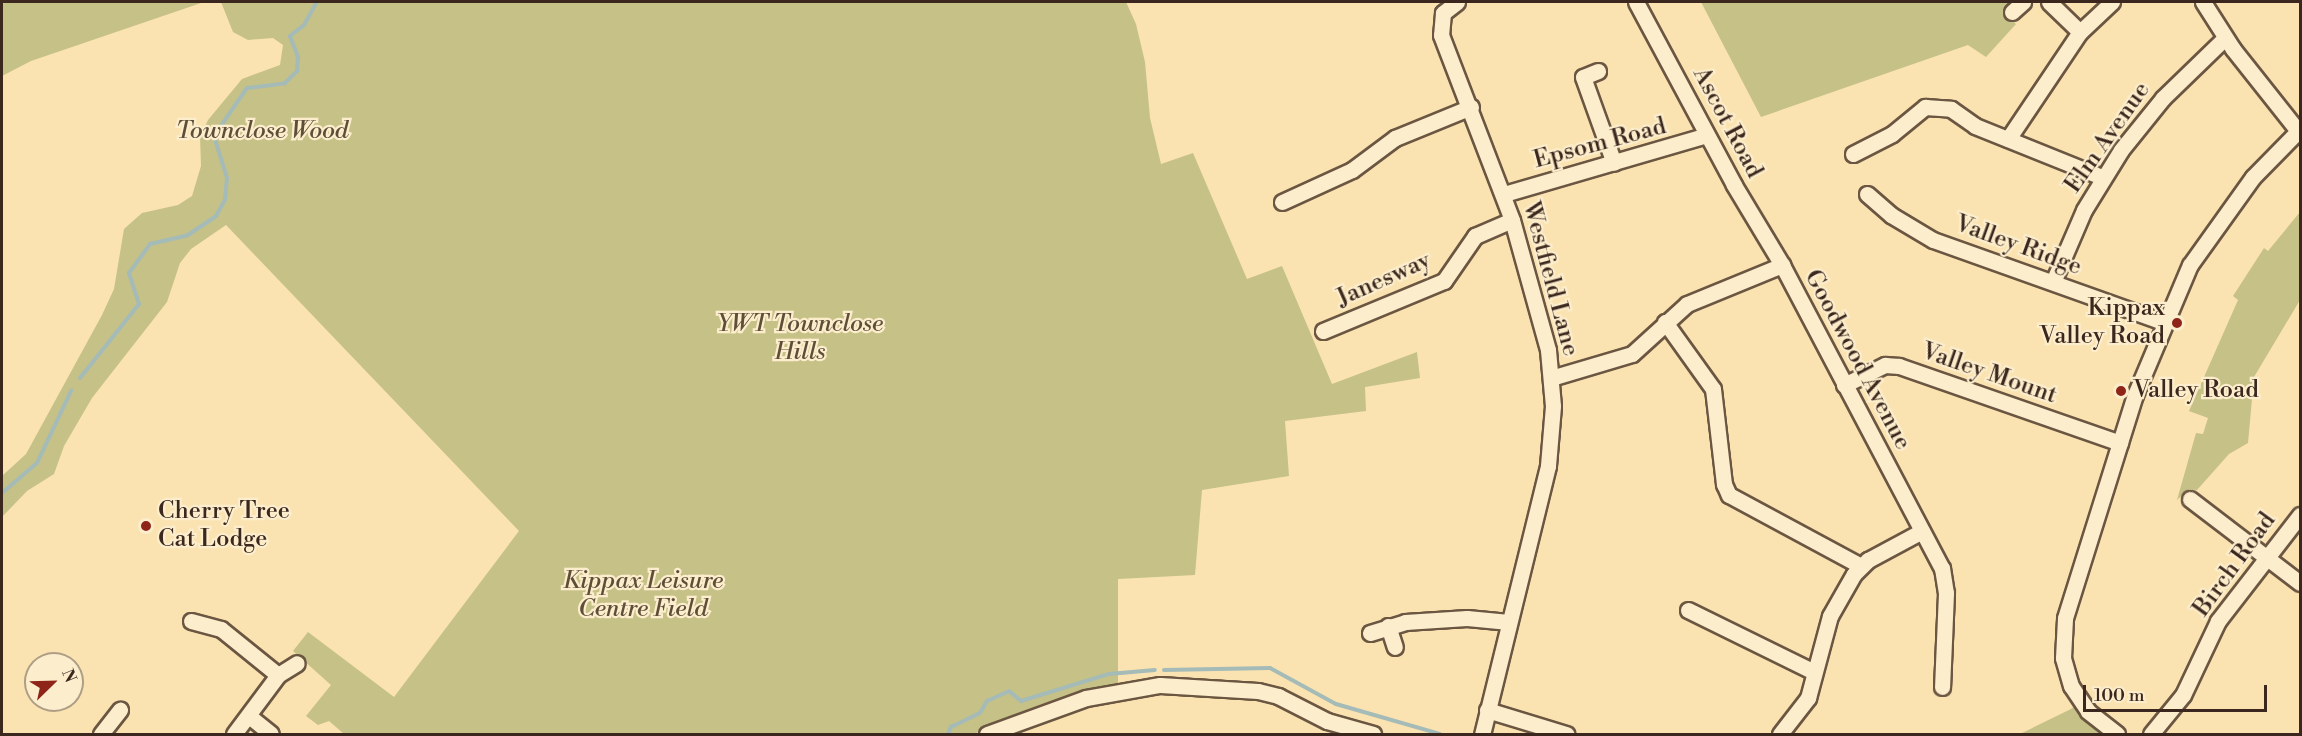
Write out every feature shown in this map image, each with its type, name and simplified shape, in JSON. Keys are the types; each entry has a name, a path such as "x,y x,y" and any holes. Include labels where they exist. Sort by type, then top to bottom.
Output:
{"street":[{"name":"Westfield Lane","path":"1457,2 1440,20 1441,35 1504,194 1542,325 1551,378 1548,466 1482,735"},
{"name":"Ascot Road","path":"1636,2 1707,135 1782,265"},
{"path":"2049,2 2080,32"},
{"path":"2008,139 2080,32 2112,2"},
{"path":"2117,735 2088,711 2076,695 2067,677 2062,648 2065,618 2120,443 2163,322 2190,265 2230,206 2299,130 2225,38 2203,2"},
{"name":"Elm Avenue","path":"2053,282 2102,177 2163,98 2225,38"},
{"path":"1598,71 1583,77 1614,164"},
{"path":"1282,202 1352,170 1395,138 1471,107"},
{"path":"1853,154 1892,134 1925,107 1952,109 1976,126 2102,177"},
{"name":"Epsom Road","path":"1504,194 1614,164 1707,135"},
{"name":"Valley Ridge","path":"1867,194 1892,215 1933,240 2163,322"},
{"name":"Janesway","path":"1323,331 1444,281 1475,236 1512,220"},
{"name":"Goodwood Avenue","path":"1551,378 1632,354 1687,304 1782,265 1922,531 1946,584 1942,687"},
{"path":"1665,322 1713,389 1724,484 1729,495 1861,566"},
{"name":"Valley Mount","path":"1844,385 1885,365 1899,366 2120,443"},
{"path":"2190,499 2301,583"},
{"name":"Birch Road","path":"2151,735 2184,696 2218,621 2301,515"},
{"path":"1780,735 1804,706 1830,616 1861,566 1922,531"},
{"path":"1688,610 1814,672"},
{"path":"1370,633 1388,626 1467,618 1509,622"},
{"path":"191,621 227,633 278,675"},
{"path":"1388,626 1395,647"},
{"path":"234,735 278,675 297,663"},
{"path":"987,735 1086,698 1160,685 1258,691 1278,696 1327,721 1372,735"},
{"path":"101,735 120,710"},
{"path":"1487,711 1566,735"},
{"path":"249,716 271,735"}],"green space":[{"path":"6,2 204,2 31,61 2,76 2,4"},
{"name":"YWT Townclose Hills","path":"221,2 1126,2 1136,24 1145,62 1150,118 1161,164 1193,153 1247,279 1282,266 1332,384 1417,352 1420,378 1365,387 1366,411 1285,421 1289,476 1202,490 1195,575 1118,579 1118,683 1042,704 974,734 344,734 329,721 318,725 306,716 331,685 293,651 308,632 394,697 519,531 226,225 191,249 180,263 167,302 92,398 64,446 54,474 27,491 2,517 2,476 26,454 102,315 114,289 124,229 142,213 178,205 192,196 201,166 200,137 208,120 242,79 280,65 283,45 273,38 248,40 233,32"},
{"path":"1701,2 2016,2 2005,13 2016,24 1986,57 1968,45 1761,117"},
{"path":"2300,212 2300,300 2254,377 2248,443 2229,454 2197,490 2189,489 2177,500 2196,433 2203,434 2208,418 2189,411 2238,300 2233,296 2264,248 2268,251"},
{"path":"2074,707 2102,734 2020,734 2069,710"}],"waterway":[{"path":"80,378 139,304 129,273 150,244 188,235 216,216 225,200 227,178 214,136 247,88 285,83 297,71 298,57 290,36 304,25 317,2"},
{"path":"2,493 37,463 71,391"},
{"path":"1164,670 1270,668 1336,704 1440,734"},
{"path":"948,734 951,727 980,713 987,701 1009,691 1021,701 1109,674 1155,670"}],"place":[{"name":"Kippax Valley Road","path":"2177,323"},
{"name":"Valley Road","path":"2121,391"},
{"name":"Cherry Tree Cat Lodge","path":"146,526"}],"park label":[{"name":"Townclose Wood","path":"262,132"},
{"name":"Kippax Leisure Centre Field","path":"643,596"}]}
